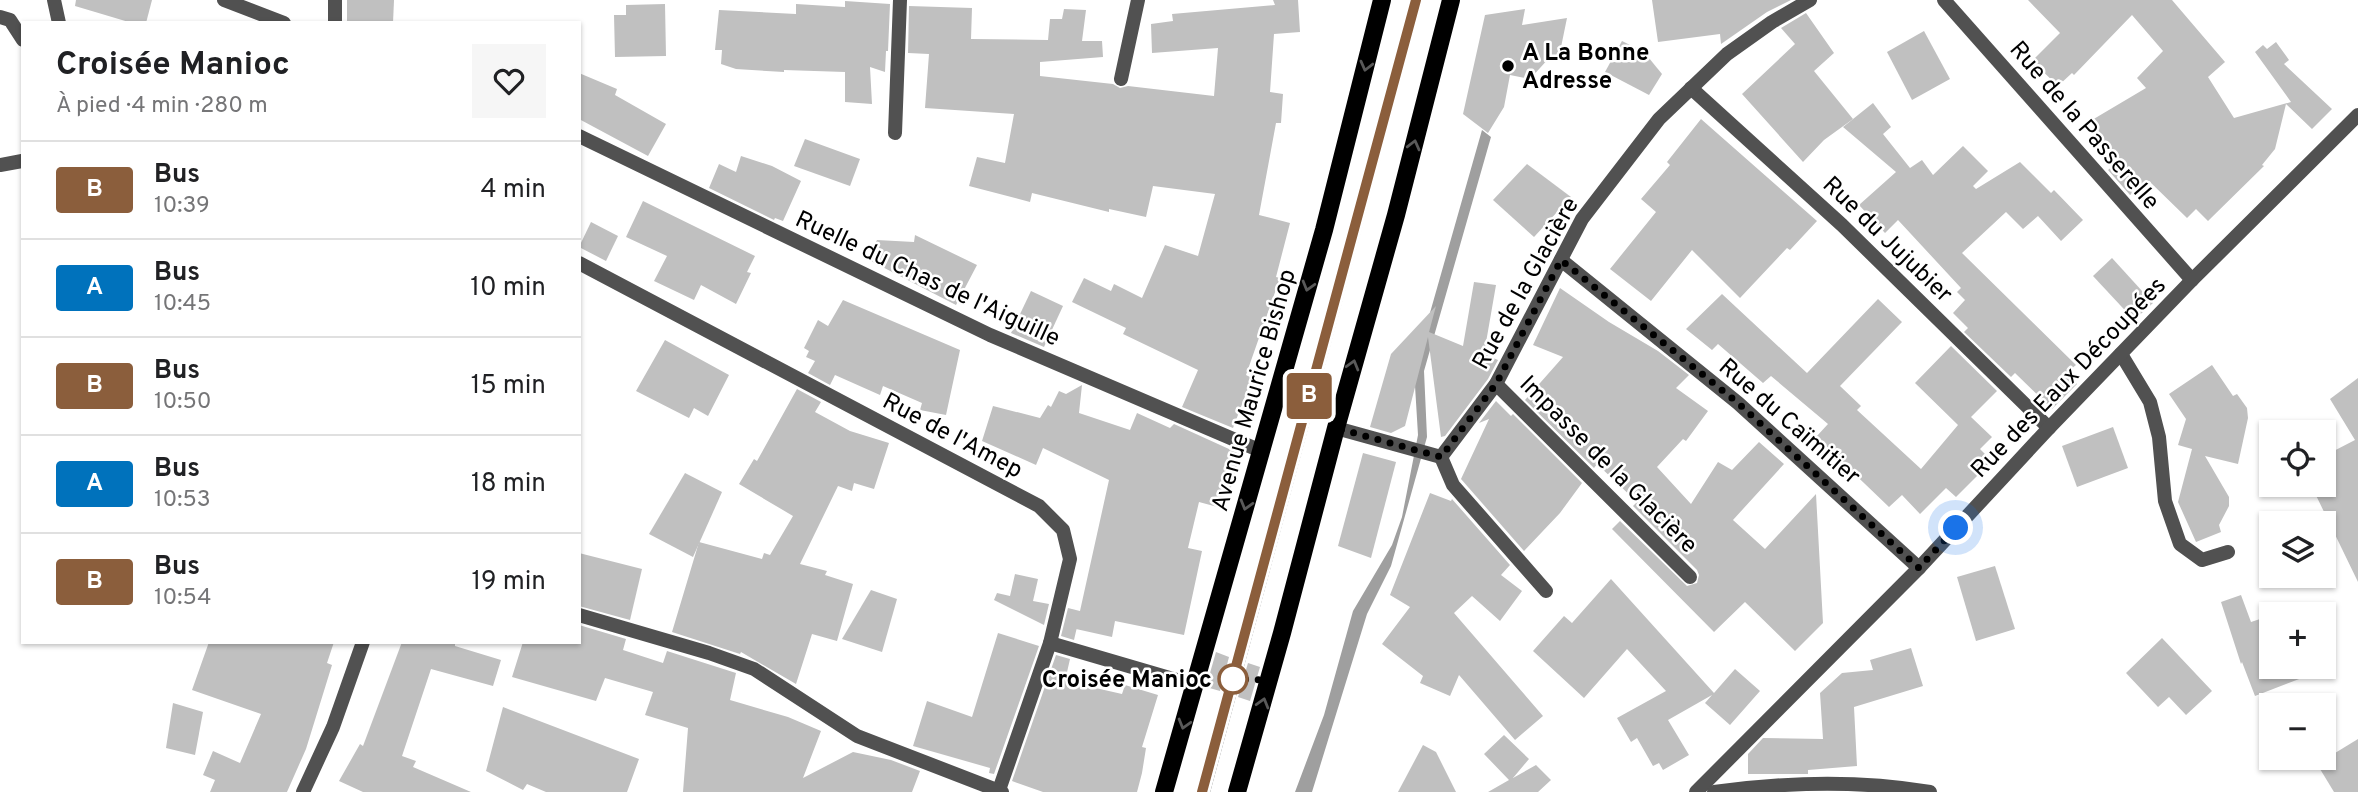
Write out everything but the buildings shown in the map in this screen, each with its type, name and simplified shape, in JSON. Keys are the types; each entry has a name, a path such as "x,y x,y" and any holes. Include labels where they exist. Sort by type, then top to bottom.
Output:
{"main road":[{"name":"Avenue Maurice Bishop","path":"1164,792 1324,230 1382,0"},
{"path":"1237,792 1396,215 1451,0"}],"street":[{"path":"54,0 59,21"},
{"path":"224,0 279,21"},
{"path":"335,0 335,21"},
{"path":"895,133 900,0"},
{"path":"1121,79 1138,0"},
{"path":"1202,792 1416,0"},
{"name":"Rue de la Glacière","path":"1434,454 1496,384 1582,219 1659,119 1727,54 1772,22 1811,0"},
{"name":"Rue de la Passerelle","path":"1944,0 2192,280"},
{"path":"0,17 10,20 21,37"},
{"name":"Rue du Jujubier","path":"1691,88 1842,225 2049,428"},
{"name":"Rue des Eaux Découpées","path":"1696,792 1919,568 2192,280 2358,115"},
{"name":"Ruelle du Chas de l'Aiguille","path":"581,137 990,335 1261,451"},
{"path":"0,165 21,161"},
{"name":"Rue du Caïmitier","path":"1561,260 1738,403 1919,568"},
{"name":"Rue de l'Amep","path":"581,264 1039,506 1063,530 1070,559 1050,643 1001,791"},
{"path":"2121,354 2150,402 2159,437 2165,501 2180,544 2202,560 2228,552"},
{"name":"Impasse de la Glacière","path":"1496,384 1690,577"},
{"path":"1336,428 1434,454 1453,485 1546,591"},
{"path":"581,616 754,669 856,736 1001,791"},
{"path":"1050,643 1195,684"},
{"path":"303,792 333,727 362,644"},
{"path":"1714,792 1797,783 1887,785 1930,792"}],"shaded area":[{"path":"1482,130 1491,137 1424,371 1427,437 1391,566 1367,614 1312,792 1295,792 1324,715 1353,611 1392,545 1402,517 1418,435 1414,369"}],"bus line":[{"name":"B","path":"1202,792 1416,0"}],"place":[{"name":"A La Bonne Adresse","path":"1508,66"},
{"name":"Croisée Manioc","path":"1233,679"}],"route":[{"path":"1233,679 1269,680 1336,428 1441,457 1496,384 1561,260 1738,403 1919,568 1956,528"}]}
